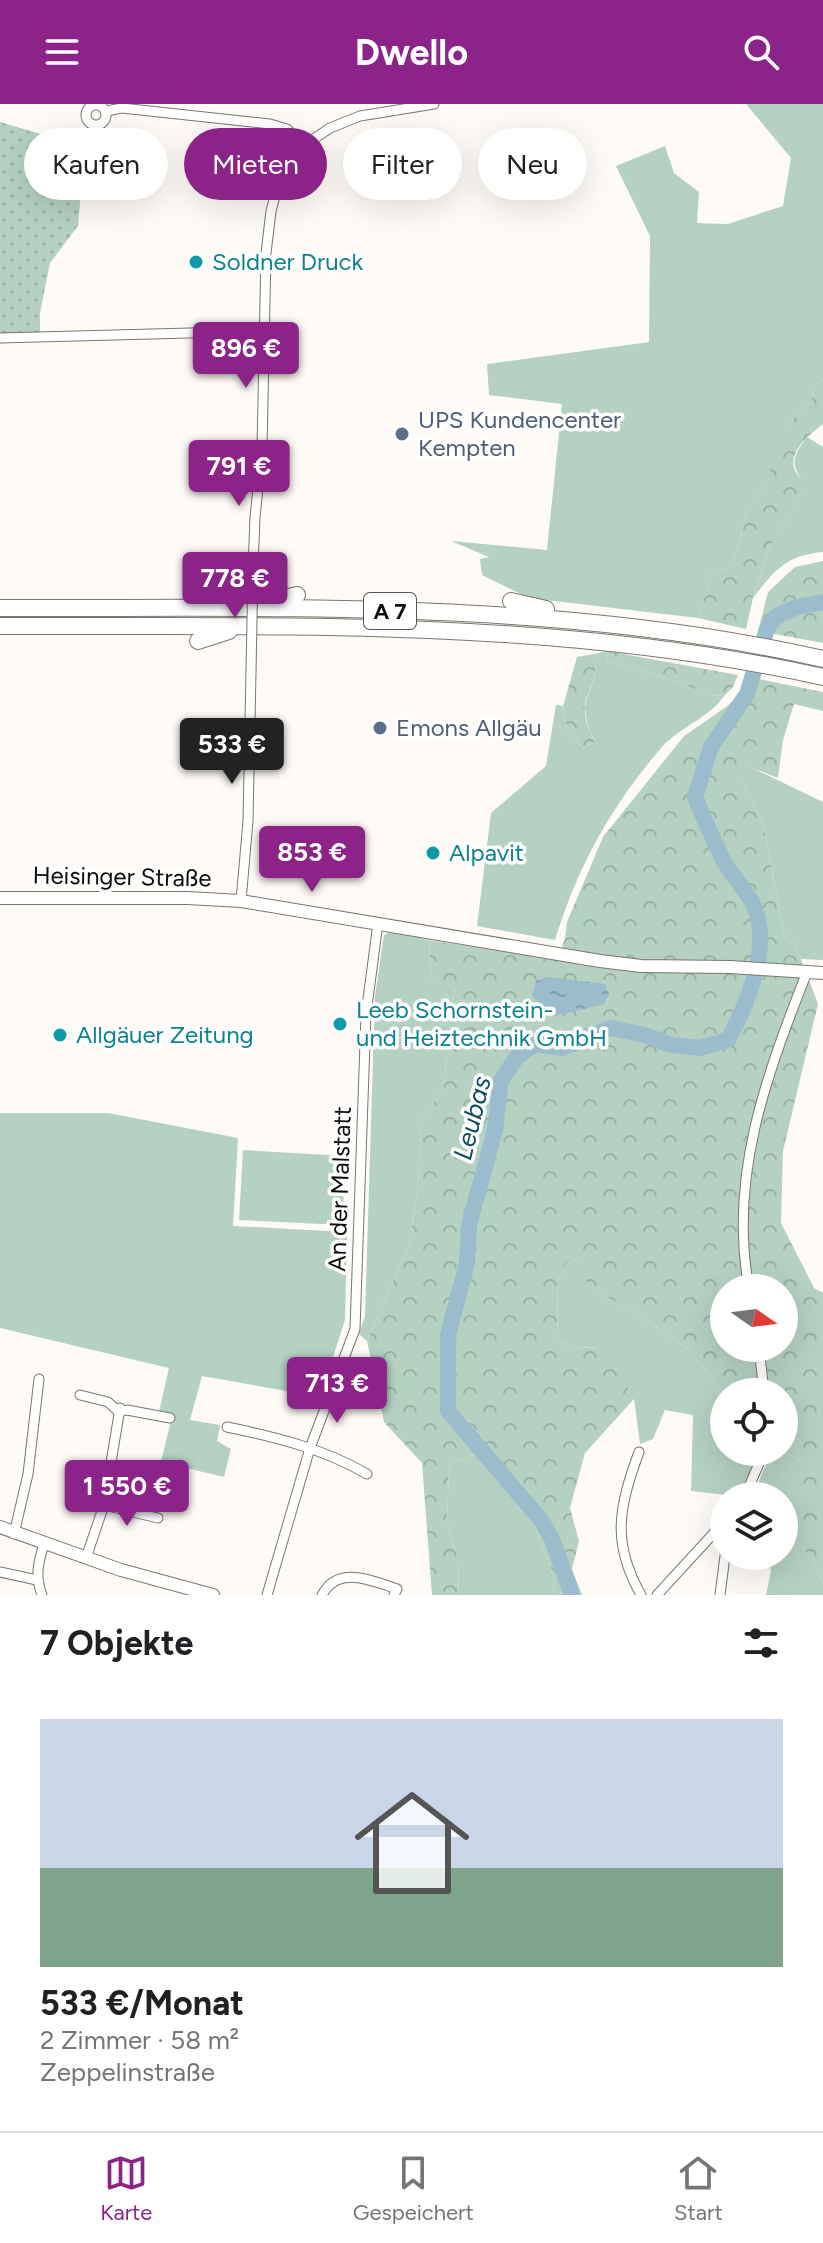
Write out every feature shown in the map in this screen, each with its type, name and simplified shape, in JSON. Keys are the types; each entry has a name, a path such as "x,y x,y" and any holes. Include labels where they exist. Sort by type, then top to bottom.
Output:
{"highway":[{"path":"198,608 277,601 297,595"},
{"path":"511,601 564,613 581,622"},
{"name":"A 7","path":"0,608 198,608 490,614 717,639 818,658"},
{"name":"A 7","path":"0,626 438,630 580,639 716,657 815,676"},
{"path":"198,641 246,626"}],"street":[{"path":"327,132 360,116 434,104"},
{"path":"106,111 122,108 284,128"},
{"path":"241,901 248,821 253,568 262,449 266,253 274,200"},
{"path":"0,338 263,331"},
{"name":"Heisinger Straße","path":"0,898 241,901 600,961 641,966 730,967 823,973"},
{"name":"An der Malstatt","path":"267,1595 310,1448 352,1339 357,1313 366,1014 381,924"},
{"path":"746,1274 741,1209 748,1154 770,1067 807,972"},
{"path":"14,1534 28,1474 39,1379"},
{"path":"80,1395 108,1402 120,1410 170,1418"},
{"path":"86,1558 104,1505 120,1410"},
{"path":"227,1427 340,1458 367,1474"},
{"path":"639,1452 623,1501 621,1540 623,1555 641,1595"},
{"path":"104,1505 158,1518"},
{"path":"0,1527 86,1558 213,1595"},
{"path":"657,1595 710,1536"},
{"path":"42,1595 37,1568 44,1544"},
{"path":"720,1595 722,1570"},
{"path":"0,1572 37,1580"},
{"path":"322,1595 330,1582 351,1576 397,1589 394,1595"}],"green space":[{"path":"746,104 823,104 823,379 813,387 812,401 784,427 771,476 746,514 735,557 729,568 711,575 698,618 529,598 482,575 480,559 489,557 451,541 547,550 562,404 489,395 487,364 649,342 650,236 616,166 665,146 674,173 699,192 697,223 728,224 783,206 791,158"},
{"path":"0,122 24,129 24,200 80,200 78,226 50,263 40,313 40,338 0,338"},
{"path":"823,379 823,424 802,443 793,461 796,473 807,485 770,547 746,629 698,618 711,575 729,568 735,557 746,514 771,476 768,455 784,427 812,401 813,387"},
{"path":"807,437 823,447 823,552 799,557 782,566 753,598 770,547 806,486 794,462"},
{"path":"823,561 823,643 758,631 768,592 795,567"},
{"path":"607,651 608,661 676,681 709,695 724,696 711,710 662,747 627,792 586,862 555,940 477,926 491,813 546,766 556,705 563,706 567,728 584,748 595,741 585,713 586,703 594,678 594,654"},
{"path":"607,651 738,675 733,687 724,696 709,695 676,681 608,661"},
{"path":"594,654 594,678 585,703 585,713 595,741 584,748 567,728 563,706 577,657"},
{"path":"749,677 823,692 823,711 794,704 783,740 778,778 740,763 740,777 763,823 785,939 795,943 818,1004 783,1151 781,1223 814,1288 823,1293 823,1583 803,1546 803,1463 798,1460 798,1378 712,1378 689,1350 642,1317 593,1289 582,1277 578,1260 567,1262 557,1281 558,1340 575,1348 600,1347 606,1351 634,1399 585,1453 570,1508 579,1541 572,1569 582,1595 554,1595 553,1575 531,1516 498,1479 484,1449 449,1465 447,1523 458,1558 459,1595 432,1595 422,1463 384,1422 367,1341 409,1245 418,1189 421,1122 444,1087 455,988 431,981 429,940 558,960 567,922 603,837 684,736 745,690"},
{"path":"740,762 823,802 823,960 801,959 795,943 785,939 763,823 740,777"},
{"path":"393,931 429,940 431,981 455,987 444,1087 421,1122 418,1189 409,1245 367,1341 359,1334 365,1316 375,996 384,935"},
{"path":"0,1113 108,1113 238,1138 233,1226 347,1232 345,1320 320,1397 202,1376 190,1420 220,1425 217,1441 231,1449 224,1477 161,1462 172,1416 159,1412 169,1368 0,1328"},
{"path":"243,1150 346,1156 342,1225 239,1220"},
{"path":"579,1260 593,1289 642,1317 689,1350 712,1378 710,1466 752,1466 745,1482 710,1482 710,1493 691,1491 693,1415 665,1410 653,1439 640,1444 634,1399 599,1347 575,1348 558,1340 557,1281 567,1262"},
{"path":"484,1449 498,1479 531,1516 553,1575 554,1595 459,1595 458,1558 447,1523 449,1465"},
{"path":"798,1460 803,1463 803,1546 823,1583 823,1595 766,1595 771,1570 798,1570 798,1482 759,1482 765,1466 798,1466"}],"water":[{"path":"547,977 605,984 609,994 604,1004 555,1016 549,1014 532,996 536,981"}],"waterway":[{"name":"Leubas","path":"572,1595 552,1539 541,1520 448,1411 448,1335 467,1263 469,1225 495,1130 501,1080 517,1057 535,1044 562,1048 611,1028 645,1035 671,1045 699,1048 728,1040 747,999 756,968 759,923 750,899 726,865 695,797 711,747 747,694 767,629 775,617 796,607 823,602"}],"place":[{"name":"Soldner Druck","path":"196,262"},
{"name":"UPS Kundencenter Kempten","path":"402,434"},
{"name":"Emons Allgäu","path":"380,728"},
{"name":"Alpavit","path":"433,853"},
{"name":"Leeb Schornstein- und Heiztechnik GmbH","path":"340,1024"},
{"name":"Allgäuer Zeitung","path":"60,1035"}]}
